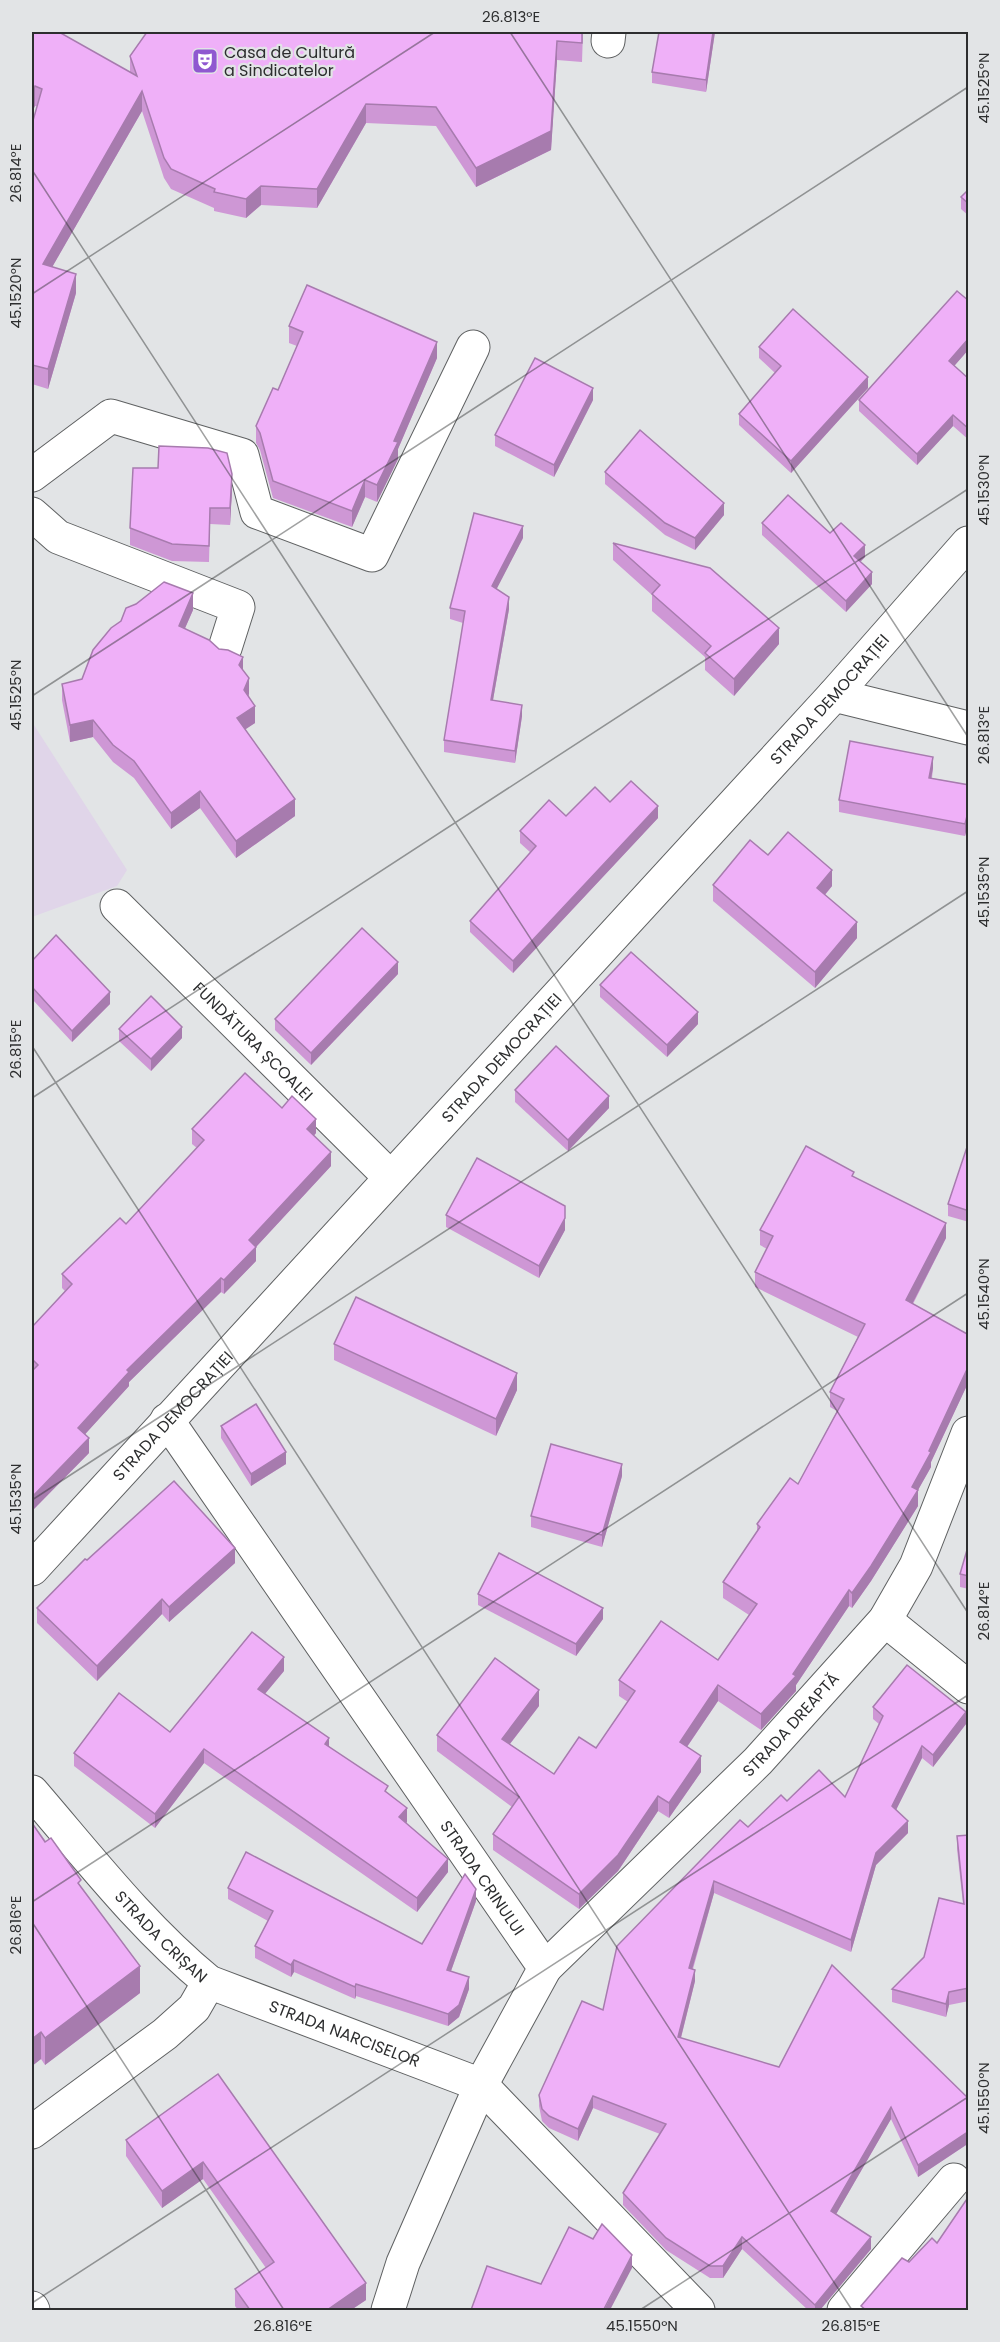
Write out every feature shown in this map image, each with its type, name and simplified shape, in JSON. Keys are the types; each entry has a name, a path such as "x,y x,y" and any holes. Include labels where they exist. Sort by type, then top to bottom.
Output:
{"street":[{"path":"32,475 111,416 242,455 257,512 372,555 473,347"},
{"path":"32,514 58,537 238,607 225,648"},
{"name":"STRADA DEMOCRAȚIEI","path":"32,1569 834,695 969,543"},
{"path":"834,695 969,728"},
{"name":"FUNDĂTURA ȘCOALEI","path":"117,906 390,1177"},
{"name":"STRADA CRINULUI","path":"167,1420 545,1968"},
{"name":"STRADA DREAPTĂ","path":"545,1968 758,1761 885,1620 916,1566 969,1433"},
{"path":"885,1620 969,1686"},
{"name":"STRADA CRIȘAN","path":"32,1792 155,1933 208,1982 194,2008 165,2034 32,2132"},
{"path":"388,2310 404,2263 481,2085 545,1968"},
{"name":"STRADA NARCISELOR","path":"208,1982 481,2085"},
{"path":"481,2085 698,2310"},
{"path":"844,2310 954,2180"}],"shaded area":[{"path":"32,722 127,870 117,886 32,917"}],"building":[{"path":"32,32 59,32 137,76 130,56 147,32 582,32 582,43 557,41 551,131 476,168 436,107 366,104 317,189 261,186 246,199 214,192 215,189 171,169 164,158 142,91 43,264 76,274 48,369 32,365 32,124 42,89 35,86 32,93"},
{"path":"659,32 713,32 706,80 652,72"},
{"path":"969,189 969,204 961,197"},
{"path":"307,285 437,342 394,441 398,442 377,485 365,480 352,511 273,481 256,426 273,388 278,390 303,332 289,326"},
{"path":"957,291 969,301 969,338 949,361 969,379 969,429 953,415 917,454 859,400"},
{"path":"793,309 868,377 791,461 739,414 781,366 759,347"},
{"path":"535,358 593,388 554,465 495,435"},
{"path":"640,430 724,503 695,538 665,523 605,472"},
{"path":"159,446 208,448 227,453 232,474 230,508 210,508 209,546 172,544 130,528 133,468 158,468"},
{"path":"788,495 830,533 841,523 865,545 854,556 872,572 846,601 762,523"},
{"path":"474,513 523,526 492,586 509,597 491,700 522,705 515,751 444,740 465,611 450,608"},
{"path":"613,543 710,568 779,628 734,679 705,653 711,646 652,594 660,585"},
{"path":"164,582 193,593 179,626 209,640 219,649 228,650 243,657 239,665 249,678 244,690 255,706 237,718 295,799 236,841 200,791 171,813 134,761 113,745 93,720 70,725 62,684 82,679 93,650 111,628 121,621 126,608 136,604"},
{"path":"850,741 933,757 929,778 969,785 969,808 965,824 839,800"},
{"path":"631,781 658,806 513,961 470,921 536,846 520,831 549,800 566,816 595,787 610,802"},
{"path":"788,832 832,870 817,888 857,922 815,972 713,885 750,840 768,855"},
{"path":"362,928 398,962 311,1053 275,1019"},
{"path":"56,935 110,992 72,1031 32,987 32,961"},
{"path":"631,952 698,1012 667,1045 600,985"},
{"path":"151,996 182,1027 151,1059 119,1029"},
{"path":"556,1046 609,1096 568,1140 515,1090"},
{"path":"245,1073 282,1108 292,1096 316,1119 307,1129 331,1152 249,1240 256,1247 224,1280 221,1278 127,1370 129,1372 78,1428 89,1438 32,1497 32,1371 38,1365 32,1359 32,1327 72,1284 62,1274 120,1218 126,1224 204,1140 192,1129"},
{"path":"969,1141 969,1211 948,1204"},
{"path":"806,1146 854,1172 852,1176 946,1223 906,1300 969,1335 969,1365 929,1451 931,1452 912,1487 918,1490 871,1566 852,1593 849,1590 793,1674 796,1676 761,1714 718,1685 680,1742 701,1756 669,1803 658,1796 618,1855 579,1894 493,1834 519,1797 437,1735 495,1658 539,1690 502,1739 554,1774 579,1737 596,1748 635,1691 619,1680 661,1621 718,1660 757,1604 723,1582 760,1527 757,1524 790,1478 798,1484 844,1399 830,1392 865,1324 755,1272 773,1236 760,1230"},
{"path":"477,1158 565,1206 565,1218 539,1266 446,1215"},
{"path":"356,1297 517,1373 496,1419 334,1344"},
{"path":"256,1404 286,1452 251,1474 221,1426"},
{"path":"551,1444 622,1464 602,1535 531,1516"},
{"path":"174,1481 235,1548 169,1607 162,1599 97,1666 37,1608 85,1559 87,1560"},
{"path":"969,1543 969,1576 960,1574"},
{"path":"499,1553 603,1608 576,1644 478,1594"},
{"path":"252,1632 284,1657 258,1689 329,1738 325,1744 388,1786 385,1791 407,1808 399,1817 448,1859 417,1898 204,1749 155,1814 74,1753 119,1693 170,1732"},
{"path":"907,1665 966,1712 933,1755 922,1746 892,1806 908,1821 876,1853 851,1940 714,1881 689,1968 695,1970 678,2037 779,2067 832,1965 969,2099 969,2131 918,2165 891,2107 831,2211 871,2237 815,2305 742,2237 723,2266 710,2266 666,2238 623,2193 666,2124 593,2096 578,2129 549,2116 542,2109 539,2095 582,2001 603,2010 617,1946 740,1820 748,1827 781,1795 787,1801 819,1770 845,1797 883,1716 873,1707"},
{"path":"32,1823 45,1842 51,1838 81,1880 78,1883 140,1966 45,2038 41,2032 32,2039 33,1962"},
{"path":"969,1835 969,1988 949,1992 946,2004 892,1989 924,1957 939,1898 964,1904 957,1836"},
{"path":"246,1852 422,1944 465,1874 476,1889 447,1970 469,1977 459,2005 448,2014 356,1984 355,1987 294,1960 291,1965 255,1946 273,1911 228,1888"},
{"path":"218,2074 366,2283 327,2310 250,2310 235,2289 274,2262 203,2162 162,2191 126,2140"},
{"path":"969,2196 969,2310 866,2310 861,2306 902,2258 909,2262 932,2238 937,2243"},
{"path":"602,2224 632,2255 604,2309 608,2310 471,2310 487,2266 541,2284 569,2227 593,2239"}],"place":[{"name":"Casa de Cultură a Sindicatelor","path":"205,61"}]}
